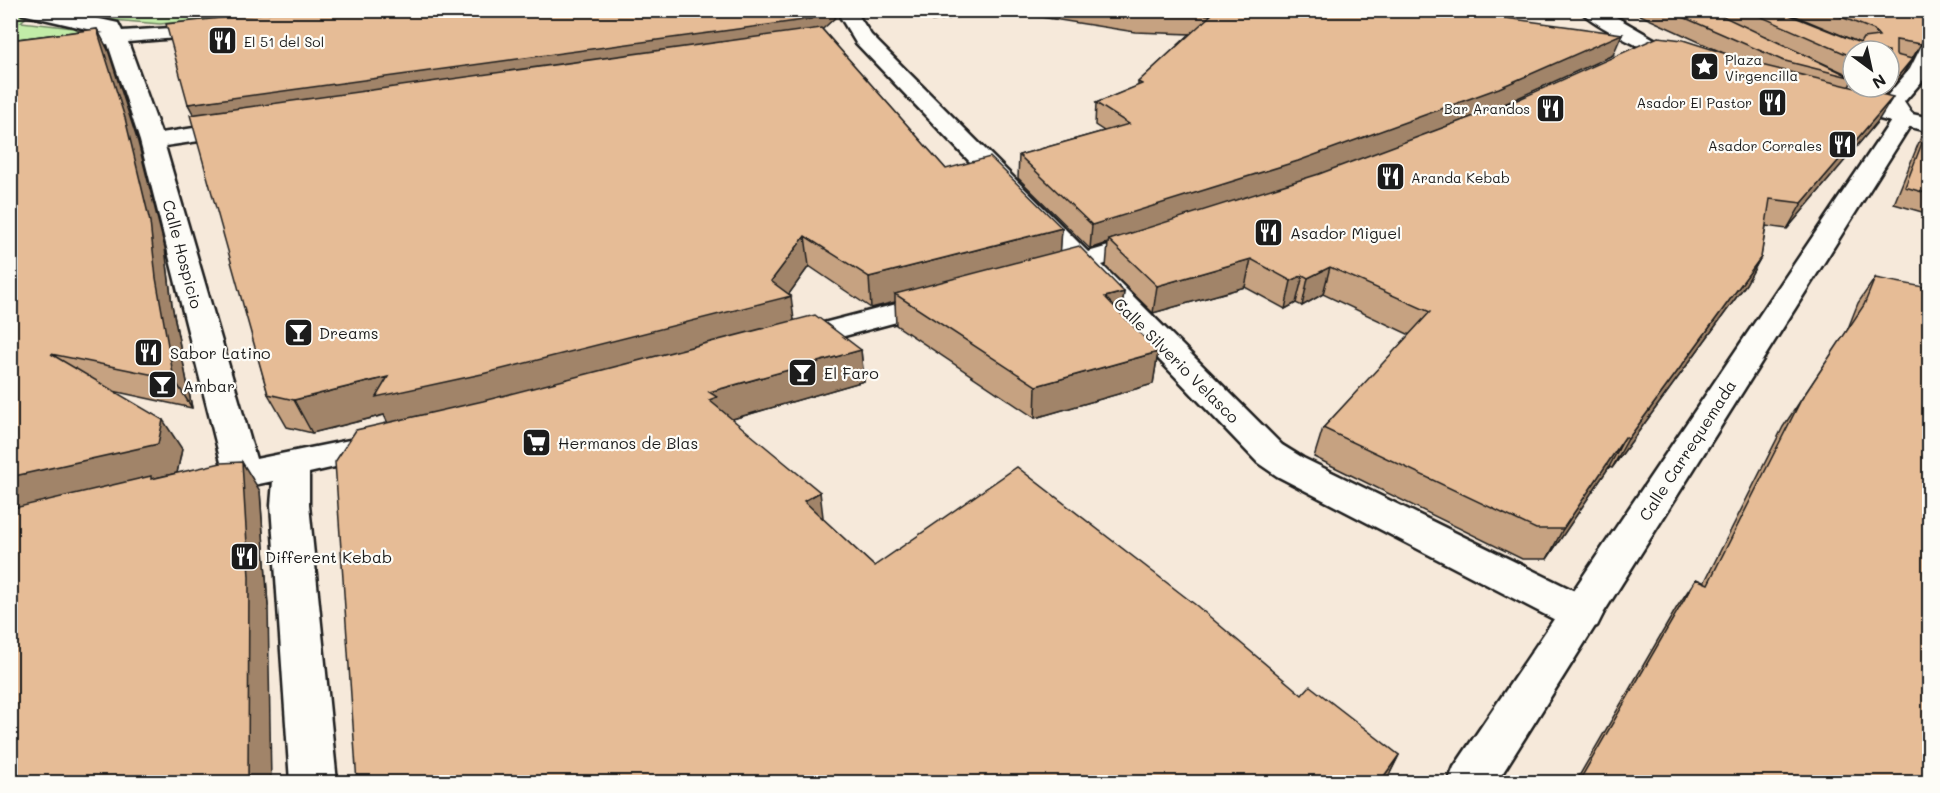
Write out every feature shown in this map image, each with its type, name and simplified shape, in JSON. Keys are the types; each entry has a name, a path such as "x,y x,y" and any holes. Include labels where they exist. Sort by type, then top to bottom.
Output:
{"street":[{"name":"Calle Silverio Velasco","path":"845,10 863,39 1270,454 1290,467 1582,614"},
{"path":"1589,10 1654,47 1708,66"},
{"path":"31,11 111,27 116,37"},
{"path":"10,51 116,37 238,27"},
{"name":"Calle Hospicio","path":"116,37 152,141 242,473"},
{"path":"839,42 863,39"},
{"path":"1618,53 1654,47"},
{"path":"1917,70 1929,47"},
{"name":"Calle Carrequemada","path":"1471,783 1909,115 1917,70"},
{"path":"1837,81 1909,115"},
{"path":"1820,97 1909,115"},
{"path":"152,141 259,125"},
{"path":"1026,279 1172,235"},
{"path":"761,349 969,294"},
{"path":"173,490 242,473 291,466 416,438"},
{"path":"291,466 291,505 314,783"}],"green space":[{"path":"39,10 294,11 160,24 30,13 21,22 74,28 78,30 78,35 11,43 10,15"}],"building":[{"path":"291,10 821,10 811,19 188,104 166,24"},
{"path":"1129,10 1448,10 1622,34 1499,88 1298,161 1092,225 1019,155 1129,124 1096,103 1142,84 1138,82 1211,15"},
{"path":"1667,10 1710,10 1841,72 1841,75 1783,60"},
{"path":"1746,10 1777,10 1850,39 1841,39 1841,52"},
{"path":"1824,10 1929,10 1929,28 1921,44 1901,39 1862,39 1879,36 1874,30"},
{"path":"821,28 946,169 990,157 1062,228 869,277 805,236 771,281 791,296 482,374 376,397 388,377 294,400 268,394 190,115"},
{"path":"97,29 125,118 150,222 156,278 174,379 51,354 163,420 158,444 10,477 10,40"},
{"path":"1658,37 1683,40 1761,65 1841,84 1841,99 1891,99 1802,203 1770,199 1761,257 1628,439 1625,437 1563,529 1536,529 1323,428 1430,312 1330,267 1308,278 1303,275 1291,281 1251,259 1157,286 1109,240 1319,174 1517,100"},
{"path":"1901,56 1912,59 1901,72"},
{"path":"1929,125 1929,194 1905,187"},
{"path":"1079,246 1124,292 1105,297 1158,352 1036,386 895,294"},
{"path":"1875,278 1929,288 1929,783 1578,783 1696,579 1708,584 1801,400 1864,305"},
{"path":"815,315 861,350 709,392 717,397 709,400 820,492 804,501 874,566 1017,467 1197,606 1302,695 1310,686 1399,755 1379,783 357,783 335,462 356,430 483,401"},
{"path":"242,462 249,577 248,783 10,783 10,509 151,476 151,479 221,463"}],"place":[{"name":"El 51 del Sol","path":"223,41"},
{"name":"Plaza Virgencilla","path":"1704,67"},
{"name":"Asador El Pastor","path":"1773,102"},
{"name":"Bar Arandos","path":"1551,108"},
{"name":"Asador Corrales","path":"1843,145"},
{"name":"Aranda Kebab","path":"1390,177"},
{"name":"Asador Miguel","path":"1269,232"},
{"name":"Dreams","path":"298,332"},
{"name":"Sabor Latino","path":"149,352"},
{"name":"El Faro","path":"803,372"},
{"name":"Ambar","path":"162,385"},
{"name":"Hermanos de Blas","path":"537,442"},
{"name":"Different Kebab","path":"244,556"}]}
